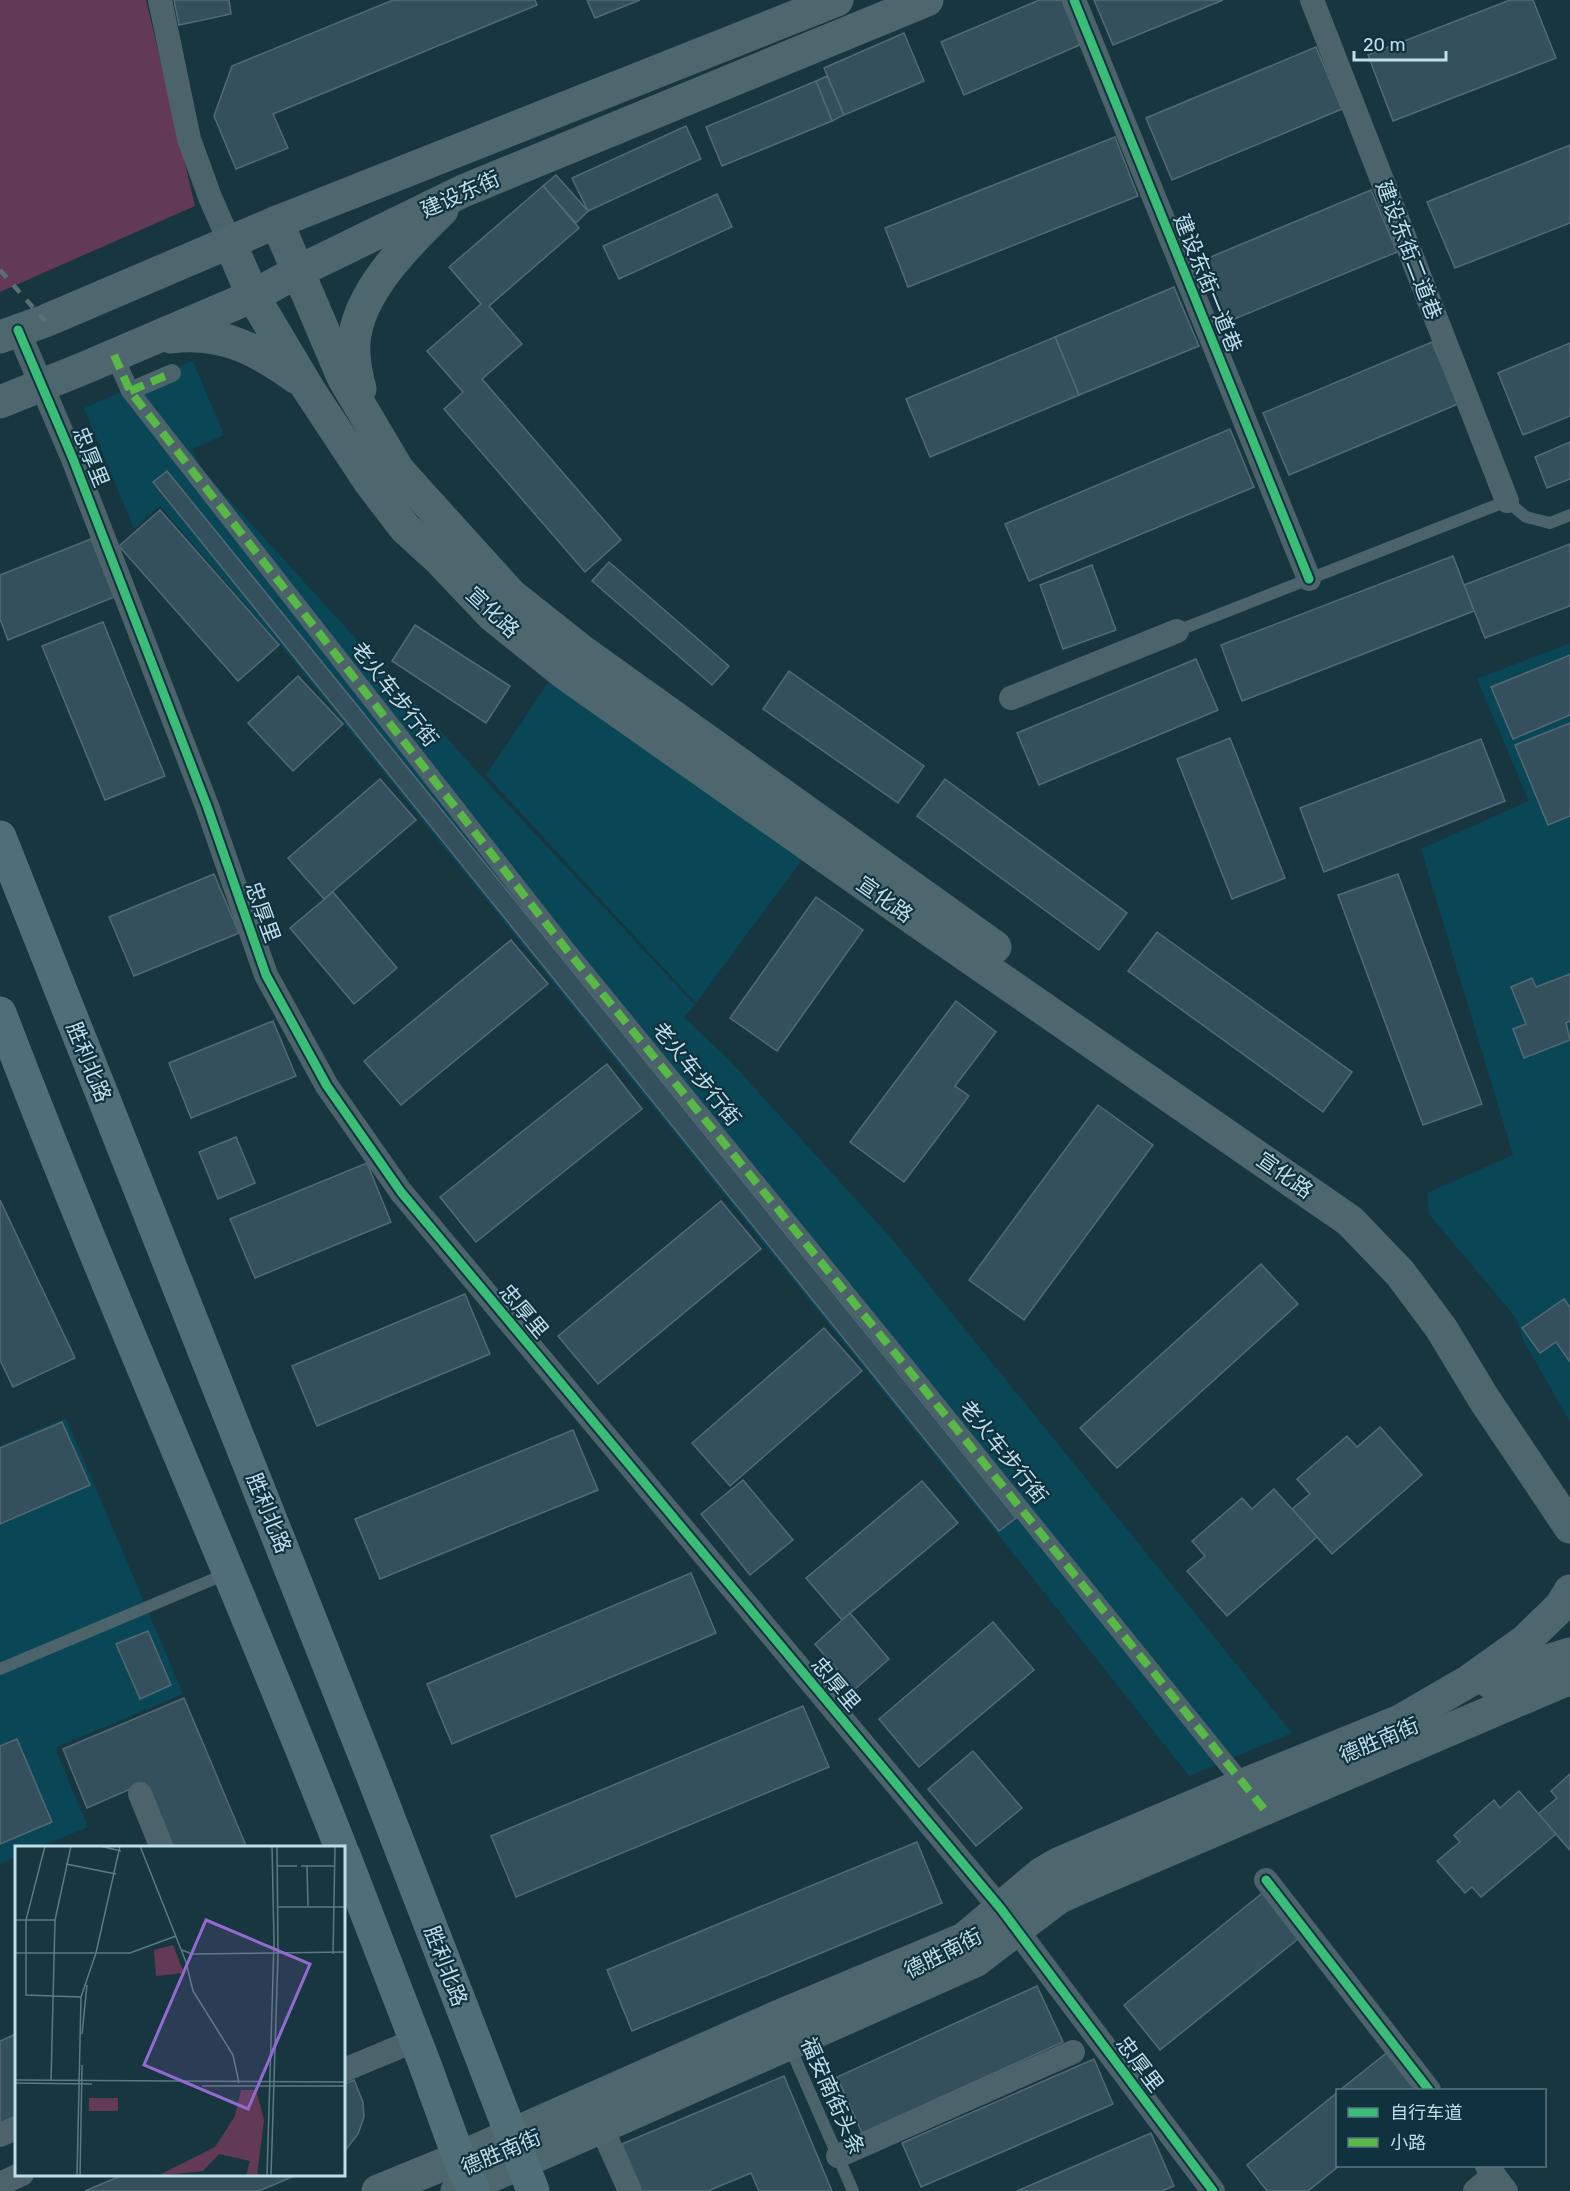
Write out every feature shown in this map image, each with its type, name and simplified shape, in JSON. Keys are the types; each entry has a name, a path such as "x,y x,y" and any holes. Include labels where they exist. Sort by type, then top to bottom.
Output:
{"highway":[{"name":"胜利北路","path":"0,837 369,1766 522,2163"},
{"path":"0,1014 58,1164 285,1706 339,1846"},
{"path":"345,1861 351,1898 416,2040 465,2181"}],"main road":[{"name":"建设东街","path":"9,334 45,321 277,222 837,0"},
{"name":"建设东街","path":"0,402 253,296 463,191 923,1"},
{"path":"368,420 355,371 354,342 360,317 377,284 398,256 417,234 463,191"},
{"name":"宣化路","path":"277,222 343,378 398,470 511,595 559,634 935,906 1366,1208 1418,1261 1461,1319 1570,1500"},
{"name":"宣化路","path":"230,243 253,296 306,385 369,481 405,528 438,558 492,615 564,673 1350,1221 1400,1273 1441,1328 1489,1408 1570,1527"},
{"path":"151,339 179,336 212,337 249,347 271,359 306,385"},
{"name":"德胜南街","path":"378,2191 465,2181 522,2163 595,2114 783,2030 975,1961 1009,1920 1058,1898 1254,1797 1400,1721 1469,1681 1525,1641 1562,1606 1570,1591"},
{"name":"德胜南街","path":"1400,1721 1517,1670 1570,1654"},
{"name":"德胜南街","path":"1254,1797 1570,1680"}],"street":[{"path":"160,0 189,139 230,243"},
{"name":"建设东街一道巷","path":"1074,0 1309,579"},
{"name":"建设东街二道巷","path":"1312,0 1507,501"},
{"name":"忠厚里","path":"9,334 41,385 73,459 207,806 266,975 327,1086 401,1192 1009,1920 1212,2191"},
{"name":"老火车步行街","path":"114,355 130,391 566,950 1254,1797"},
{"path":"130,391 172,373"},
{"path":"1011,698 1177,631"},
{"path":"140,1794 161,1846"},
{"path":"1266,1880 1427,2089"},
{"path":"345,2070 416,2040"},
{"path":"837,2156 1073,2052"},
{"path":"595,2114 630,2191"},
{"path":"0,2135 15,2128"},
{"path":"0,2184 20,2176"},
{"path":"1475,2191 1496,2177"}],"lane":[{"path":"1177,631 1507,501 1526,517 1550,523 1570,516"},
{"path":"0,1669 229,1573"},
{"name":"福安南街头条","path":"783,2030 853,2191"}],"shaded area":[{"path":"0,0 146,0 195,206 0,292"},
{"path":"193,361 224,435 192,449 202,470 484,779 695,1005 684,1017 730,1061 891,1238 1292,1733 1189,1776 997,1533 283,648 160,506 134,529 84,408"},
{"path":"1570,643 1570,1422 1523,1340 1516,1318 1429,1214 1427,1193 1513,1155 1421,849 1529,801 1477,679"},
{"path":"551,678 802,860 696,1003 486,775"},
{"path":"66,1418 183,1694 55,1748 88,1827 41,1846 15,1846 15,1857 0,1864 0,1446"}],"building":[{"path":"174,0 229,0 231,14 179,25"},
{"path":"393,0 535,0 537,5 273,114 288,148 236,169 214,116 232,66"},
{"path":"587,0 640,0 595,18"},
{"path":"1039,0 1064,0 1082,44 964,95 941,42"},
{"path":"1094,0 1223,0 1113,45"},
{"path":"1510,0 1533,0 1556,58 1393,121 1368,55"},
{"path":"904,33 924,81 844,115 824,68"},
{"path":"1316,47 1342,109 1172,180 1146,118"},
{"path":"827,76 844,115 832,121 816,81"},
{"path":"816,81 832,121 722,166 706,127"},
{"path":"686,126 701,159 588,211 572,178"},
{"path":"1115,137 1138,196 908,287 885,228"},
{"path":"1570,145 1570,223 1455,268 1427,202"},
{"path":"556,175 588,211 576,223 543,186"},
{"path":"543,186 579,228 489,306 522,344 482,379 621,540 585,572 444,409 463,392 427,351 481,304 449,267"},
{"path":"1371,190 1397,252 1227,322 1201,261"},
{"path":"717,194 732,227 619,279 603,246"},
{"path":"1174,287 1199,346 1079,395 1055,337"},
{"path":"1055,337 1079,395 930,457 906,399"},
{"path":"1432,342 1458,404 1289,475 1263,413"},
{"path":"1570,343 1570,416 1523,435 1498,373"},
{"path":"1230,429 1254,487 1029,581 1005,524"},
{"path":"1570,442 1570,479 1547,488 1535,457"},
{"path":"167,471 1016,1518 999,1531 153,482"},
{"path":"160,510 279,645 238,681 119,546"},
{"path":"91,539 114,597 8,640 0,619 0,575"},
{"path":"1570,544 1570,606 1485,638 1464,585"},
{"path":"1453,556 1474,611 1242,701 1221,645"},
{"path":"609,562 729,666 712,685 592,581"},
{"path":"1092,565 1116,630 1063,649 1040,585"},
{"path":"103,622 165,776 105,800 42,646"},
{"path":"415,625 510,686 486,723 392,661"},
{"path":"1570,655 1570,715 1513,739 1491,687"},
{"path":"1196,659 1218,710 1039,785 1017,733"},
{"path":"789,671 924,766 898,803 763,709"},
{"path":"298,676 343,724 293,771 248,723"},
{"path":"1570,723 1570,816 1548,825 1515,745"},
{"path":"1230,738 1285,878 1232,899 1177,759"},
{"path":"1481,739 1505,801 1324,872 1300,808"},
{"path":"380,779 416,820 324,899 288,858"},
{"path":"945,779 1127,913 1099,950 917,816"},
{"path":"214,874 239,933 134,976 109,917"},
{"path":"1398,874 1482,1104 1423,1125 1338,895"},
{"path":"333,892 397,968 354,1004 290,928"},
{"path":"816,897 863,930 777,1051 730,1018"},
{"path":"1157,932 1352,1072 1323,1112 1128,971"},
{"path":"511,940 548,984 401,1105 364,1061"},
{"path":"1570,974 1570,1021 1566,1023 1570,1040 1524,1058 1513,1029 1526,1024 1511,987 1532,978 1536,987"},
{"path":"956,1001 996,1032 955,1086 969,1096 904,1182 850,1142"},
{"path":"273,1021 296,1076 191,1118 169,1063"},
{"path":"607,1064 642,1109 476,1242 440,1197"},
{"path":"1098,1105 1153,1145 1024,1320 969,1280"},
{"path":"236,1137 255,1183 218,1199 199,1152"},
{"path":"367,1163 391,1222 255,1278 230,1219"},
{"path":"0,1200 75,1358 13,1387 0,1360"},
{"path":"721,1201 761,1249 598,1384 558,1336"},
{"path":"1261,1264 1298,1304 1117,1468 1080,1428"},
{"path":"465,1294 490,1354 317,1426 292,1366"},
{"path":"1564,1299 1570,1307 1570,1362 1556,1342 1540,1353 1522,1328"},
{"path":"824,1328 862,1371 730,1486 692,1443"},
{"path":"62,1422 90,1485 0,1524 0,1448"},
{"path":"1380,1427 1422,1475 1332,1554 1292,1509 1310,1494 1297,1479 1347,1436 1357,1447"},
{"path":"573,1430 598,1490 380,1579 355,1519"},
{"path":"743,1480 793,1540 750,1575 701,1514"},
{"path":"922,1481 958,1523 842,1620 806,1578"},
{"path":"1274,1489 1317,1537 1227,1616 1187,1571 1205,1556 1192,1541 1242,1498 1252,1509"},
{"path":"691,1573 716,1633 452,1744 427,1684"},
{"path":"850,1613 889,1659 854,1690 815,1644"},
{"path":"993,1622 1034,1670 919,1767 879,1719"},
{"path":"148,1631 171,1685 140,1699 116,1644"},
{"path":"184,1698 246,1846 170,1846 144,1783 87,1808 63,1749"},
{"path":"803,1706 829,1767 516,1897 491,1836"},
{"path":"17,1739 52,1822 0,1844 0,1746"},
{"path":"973,1751 1022,1808 976,1846 928,1789"},
{"path":"1570,1774 1570,1850 1538,1814 1557,1798 1551,1791"},
{"path":"1519,1791 1556,1834 1481,1897 1472,1887 1465,1893 1437,1861 1460,1842 1454,1835 1494,1800 1500,1808"},
{"path":"917,1842 942,1903 632,2031 607,1970"},
{"path":"1266,1890 1303,1935 1160,2050 1124,2005"},
{"path":"1037,1986 1063,2042 862,2133 837,2077"},
{"path":"15,2034 15,2117 0,2124 0,2041"},
{"path":"1389,2051 1420,2089 1341,2089"},
{"path":"1094,2059 1113,2104 921,2187 902,2143"},
{"path":"784,2076 832,2191 759,2191 751,2173 708,2191 641,2191 622,2144"},
{"path":"354,2080 363,2102 364,2117 358,2134 345,2151 345,2084"},
{"path":"1336,2094 1338,2167 1308,2191 1267,2191 1247,2165"},
{"path":"1151,2133 1174,2186 1162,2191 1017,2191"},
{"path":"120,2176 294,2176 259,2191 85,2191"}],"railway":[{"path":"0,270 45,321"}],"marked path":[{"path":"114,355 130,391 566,949 1264,1809"},
{"path":"130,391 172,373"}],"cycle path":[{"path":"1074,0 1309,579"},
{"path":"18,330 73,459 207,806 266,975 327,1086 401,1192 1001,1909 1213,2191"},
{"path":"1266,1880 1428,2089"}]}
